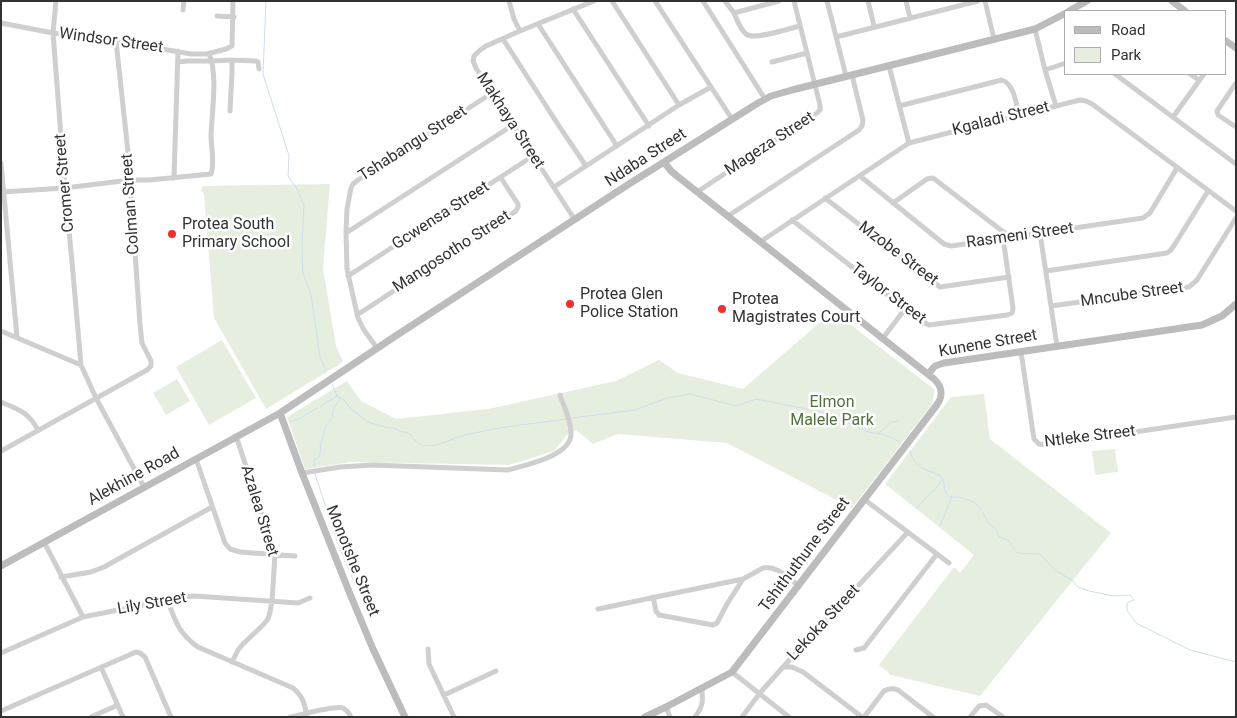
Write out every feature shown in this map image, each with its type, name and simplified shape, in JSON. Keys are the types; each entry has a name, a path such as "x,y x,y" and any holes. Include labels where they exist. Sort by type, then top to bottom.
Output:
{"street":[{"name":"Cromer Street","path":"56,1 53,33 81,364 96,398 144,487"},
{"path":"183,10 184,1"},
{"path":"217,16 234,17 233,1"},
{"path":"509,1 514,19 520,31"},
{"name":"Makhaya Street","path":"575,220 475,66 474,59 476,53 503,38 594,1"},
{"path":"612,1 679,105"},
{"path":"656,1 732,120"},
{"path":"703,1 765,99"},
{"path":"725,1 734,13 743,31 752,37 800,26"},
{"path":"734,13 779,1"},
{"name":"Mageza Street","path":"696,192 820,110 794,1"},
{"path":"728,216 860,130 862,126 862,120 827,1"},
{"path":"868,1 874,26"},
{"path":"906,1 910,18"},
{"path":"944,1 946,9"},
{"path":"836,36 978,1"},
{"path":"985,1 994,39"},
{"path":"1071,10 1086,1"},
{"path":"1172,1 1184,10"},
{"path":"573,9 649,126"},
{"name":"Ndaba Street","path":"280,413 376,348 765,99 814,84 1035,29 1064,14"},
{"name":"Windsor Street","path":"1,23 191,54 209,53 232,46 234,17"},
{"path":"538,24 617,146"},
{"path":"1035,29 1056,106"},
{"path":"503,38 545,106 586,166"},
{"name":"Colman Street","path":"96,398 151,366 151,360 142,343 140,330 130,180 116,41"},
{"path":"1227,43 1236,48"},
{"path":"174,178 178,51"},
{"path":"3,192 211,174 213,170 211,135 214,104 212,61 209,53"},
{"path":"772,62 807,53"},
{"path":"178,62 187,60 258,62 259,69"},
{"path":"230,111 232,60"},
{"path":"1045,70 1064,64"},
{"path":"889,66 909,143"},
{"path":"1116,75 1236,164"},
{"path":"1192,75 1199,80"},
{"path":"1173,117 1203,75"},
{"path":"899,106 1002,80 1010,86 1019,114"},
{"path":"1236,83 1234,90 1216,111 1236,128"},
{"path":"554,187 679,105 711,87"},
{"name":"Tshabangu Street","path":"376,348 357,315 348,276 346,234 351,188 353,184 492,93"},
{"name":"Kgaladi Street","path":"760,242 909,143 1080,100 1086,101 1236,211"},
{"path":"346,234 513,125"},
{"name":"Gcwensa Street","path":"348,276 533,156"},
{"path":"1,162 17,337"},
{"name":"Kunene Street","path":"664,162 672,173 928,374 936,366 944,363 1202,325 1222,316 1236,305"},
{"name":"Rasmeni Street","path":"860,176 944,244 949,246 1146,217 1177,168"},
{"name":"Mangosotho Street","path":"357,315 516,211 517,201 501,178"},
{"path":"893,203 927,179 933,178 1010,237"},
{"path":"1046,271 1167,253 1175,244 1208,191"},
{"name":"Mzobe Street","path":"825,198 940,287 1009,277"},
{"name":"Mncube Street","path":"1051,306 1191,286 1197,280 1236,218"},
{"name":"Taylor Street","path":"792,220 924,324 929,325 1009,315 1012,313 1003,238"},
{"path":"1040,233 1057,346"},
{"path":"882,338 905,309"},
{"path":"1,331 81,364"},
{"name":"Ntleke Street","path":"1021,352 1034,439 1040,444 1047,445 1236,418"},
{"name":"Tshithuthune Street","path":"645,717 732,672 941,399 938,383 928,374"},
{"path":"302,473 340,467 373,465 508,470 526,465 547,458 569,443 571,436 570,426 560,395"},
{"path":"1,451 96,398"},
{"path":"1,402 27,414 38,430"},
{"name":"Alekhine Road","path":"1,566 280,413"},
{"name":"Monotshe Street","path":"280,413 302,473 373,649 405,717"},
{"name":"Azalea Street","path":"232,662 243,644 268,619 272,601 275,554 236,436"},
{"path":"196,459 212,507 230,549 240,552 294,556"},
{"path":"865,500 949,563"},
{"path":"61,577 104,568 212,507"},
{"name":"Lekoka Street","path":"742,717 783,667 908,532"},
{"path":"44,542 83,617"},
{"path":"856,650 864,648 937,554"},
{"path":"598,608 743,579 763,568 769,567 775,569 799,586"},
{"path":"653,597 656,611 659,615 713,625 717,623 743,579"},
{"name":"Lily Street","path":"1,654 83,617 168,600 194,596 298,603 310,598"},
{"path":"168,600 173,618 190,642 293,688 304,700 307,715"},
{"path":"428,649 429,664 454,717"},
{"path":"1,711 101,666 138,652 146,659 171,717"},
{"path":"101,666 123,717"},
{"path":"783,667 792,667 803,672 863,717 884,691 891,688 898,690 933,717"},
{"path":"444,695 496,671"},
{"path":"732,672 789,717"},
{"path":"695,717 702,707 702,689"},
{"path":"91,717 118,705"},
{"path":"970,717 979,706 986,705 1003,717"},
{"path":"290,717 307,715 336,707 344,709 351,717"},
{"path":"666,707 670,717"}],"green space":[{"path":"330,184 323,268 336,346 343,362 266,409 214,318 204,194 201,190 203,186"},
{"name":"Elmon Malele Park","path":"833,311 935,390 932,404 852,508 727,443 618,434 593,444 576,430 567,435 554,451 509,465 350,462 305,469 287,417 347,381 361,401 396,419 488,409 616,381 659,360 678,373 743,389"},
{"path":"222,340 256,398 209,425 176,367"},
{"path":"177,379 190,401 166,415 153,393"},
{"name":"Elmon Malele Park","path":"984,394 990,439 1111,533 980,696 891,675 879,665 954,567 960,573 974,555 885,484 951,397"},
{"path":"1115,449 1118,472 1095,475 1092,451"}],"waterway":[{"path":"266,1 263,74 289,156 288,176 297,189 304,205 303,273 311,295 320,357 325,367 325,373"},
{"path":"332,384 337,396 368,422 388,428 395,428 410,434 417,443 424,446 437,445 464,435 505,427 567,419"},
{"path":"571,418 635,410 667,398 690,394 736,406 756,399 822,412 866,431 881,434 900,442"},
{"path":"321,406 337,396"},
{"path":"314,466 315,459 318,458 321,450 320,444 326,426 332,418 333,410 340,398"},
{"path":"290,422 317,408"},
{"path":"878,434 891,422 898,421"},
{"path":"910,451 919,466 941,477 949,496 970,500 981,509"},
{"path":"315,474 339,547 355,584"},
{"path":"917,508 942,480"},
{"path":"940,526 952,497"},
{"path":"983,513 988,523 996,529 999,537 1008,540 1017,553 1040,554 1056,571 1072,580 1078,587 1114,596 1130,595 1134,600 1127,603 1127,610 1136,623 1190,650 1236,662"}],"place":[{"name":"Protea South Primary School","path":"172,234"},
{"name":"Protea Glen Police Station","path":"570,304"},
{"name":"Protea Magistrates Court","path":"722,309"}]}
